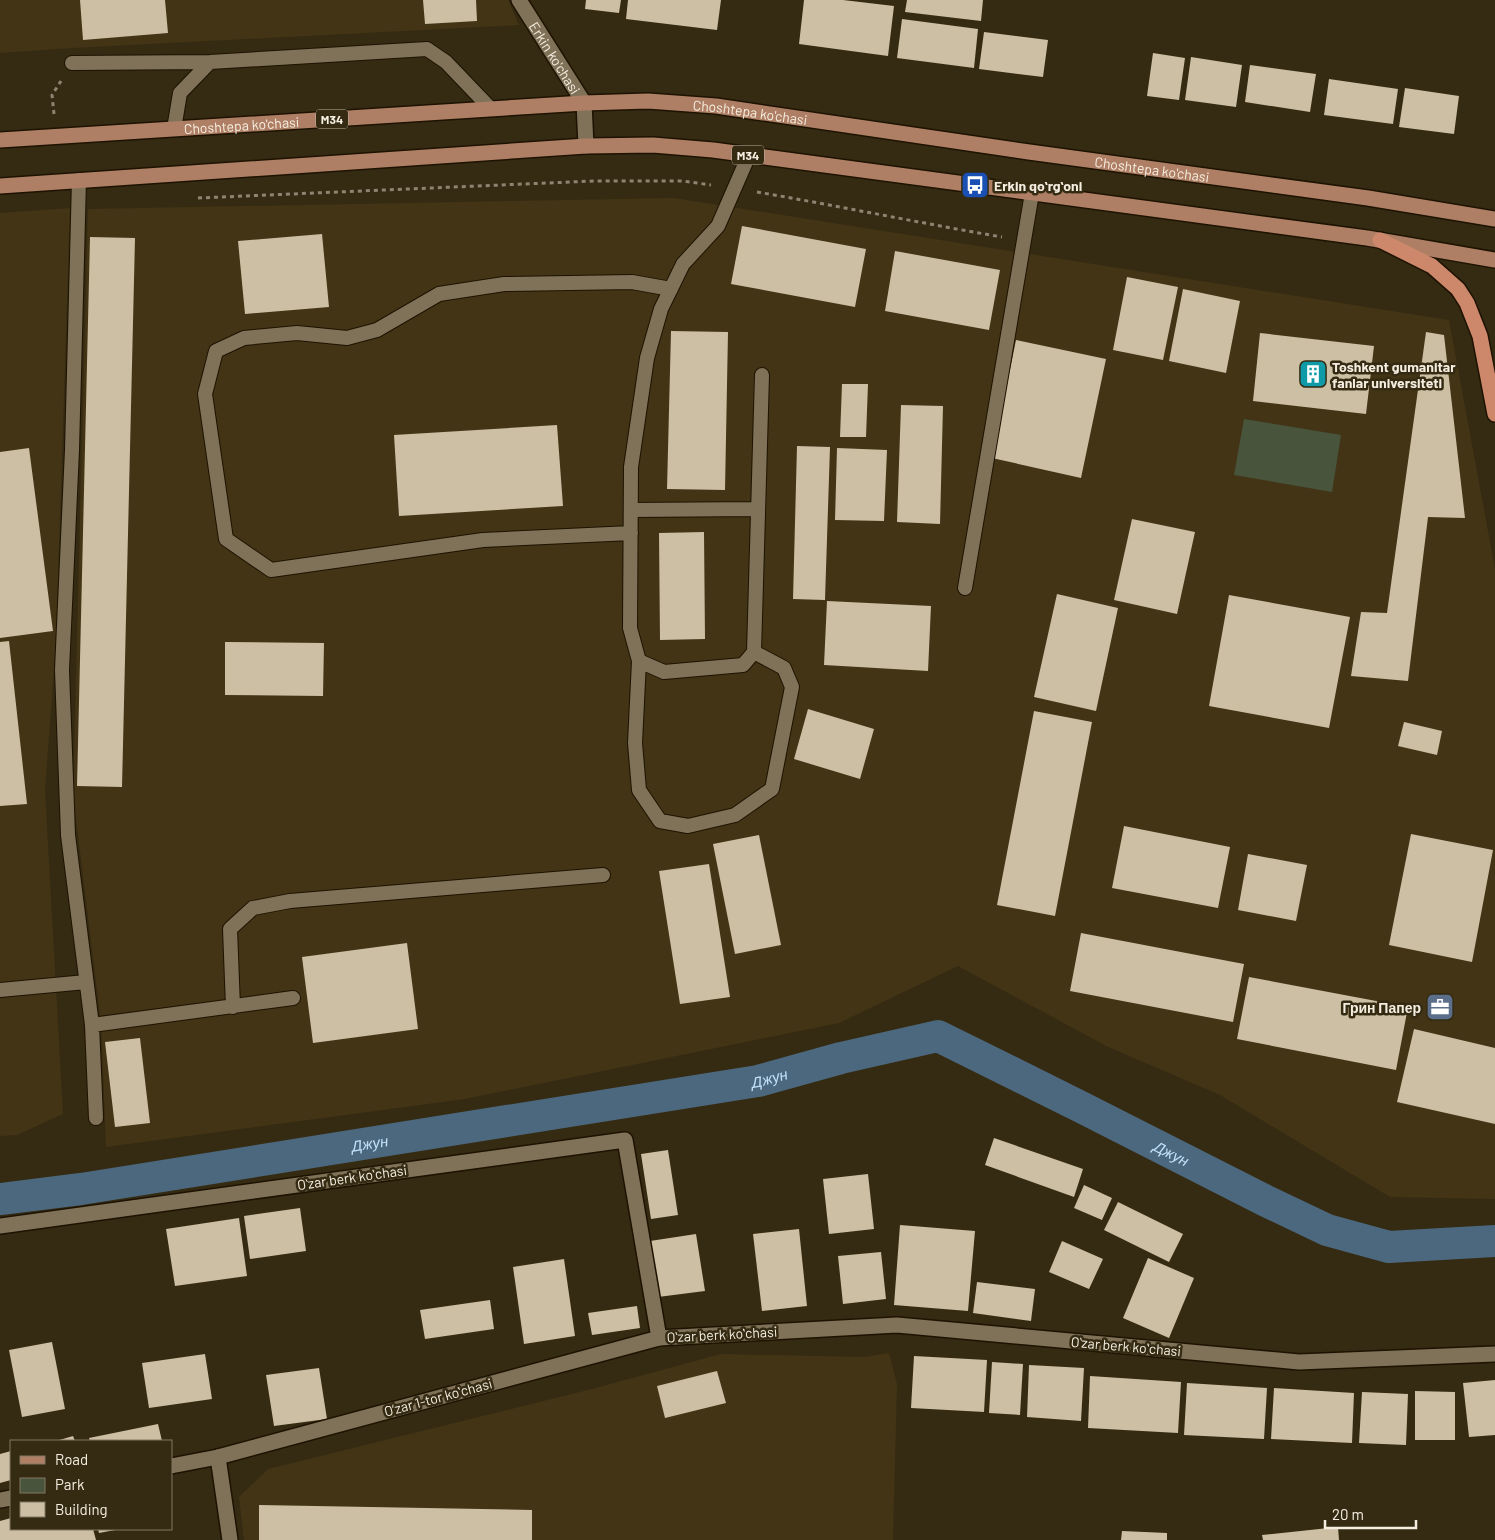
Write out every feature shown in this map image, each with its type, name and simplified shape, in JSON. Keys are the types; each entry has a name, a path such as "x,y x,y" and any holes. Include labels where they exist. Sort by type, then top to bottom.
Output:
{"highway":[{"path":"1380,240 1432,266 1458,289 1467,302 1480,336 1495,414"}],"main road":[{"name":"Choshtepa ko'chasi","path":"0,140 490,108 648,101 716,106 1029,152 1368,198 1493,218"},
{"name":"M34","path":"0,186 586,146 653,145 749,155 1380,240 1492,259"}],"street":[{"name":"Erkin ko'chasi","path":"519,0 584,103 586,146"},
{"name":"Oʻzar berk koʻchasi","path":"0,1226 625,1140 659,1338 897,1325 1299,1362 1495,1354"},
{"name":"O‘zar 1-tor koʻchasi","path":"172,1466 218,1457 659,1338"},
{"path":"218,1457 230,1540"}],"lane":[{"path":"72,63 210,62 427,49 446,62 490,108"},
{"path":"174,129 180,93 210,62"},
{"path":"749,155 718,226 683,264 662,309 646,358 631,467 630,628 639,661 635,743 639,790 660,821 688,826 735,815 772,789 792,687 784,668 754,652"},
{"path":"79,180 72,450 62,670 68,835 92,1024 96,1118"},
{"path":"965,588 1032,193"},
{"path":"630,533 483,540 272,570 226,539 205,394 216,352 244,338 297,333 347,338 377,330 439,294 504,284 632,282 671,289"},
{"path":"639,661 664,672 743,665 754,652 762,375"},
{"path":"631,510 758,509"},
{"path":"233,1007 230,929 253,908 290,901 603,875"},
{"path":"0,990 86,982"},
{"path":"92,1024 293,998"}],"path":[{"path":"55,120 52,95 72,63"},
{"path":"195,198 594,181 683,181 839,206 939,226 1024,240"}],"shaded area":[{"path":"0,0 508,0 519,25 0,53"},
{"path":"674,198 1449,320 1495,569 1495,1199 1390,1197 1220,1095 1106,1046 958,966 839,1023 465,1099 106,1147 101,1023 73,794 88,209"},
{"path":"70,208 56,643 45,790 63,1114 17,1135 0,1136 0,213"},
{"path":"889,1353 897,1384 893,1540 244,1540 239,1497 268,1469 588,1390 721,1354 864,1357"}],"green space":[{"path":"1244,419 1341,435 1332,492 1234,475"}],"building":[{"path":"80,0 165,0 168,33 83,40"},
{"path":"423,0 476,0 477,21 425,24"},
{"path":"586,0 621,0 619,13 585,9"},
{"path":"628,0 721,0 717,30 626,19"},
{"path":"804,0 843,0 894,6 888,56 799,44"},
{"path":"907,0 983,0 981,21 905,12"},
{"path":"902,19 978,29 974,68 897,58"},
{"path":"984,32 1048,40 1043,77 979,69"},
{"path":"1153,53 1185,58 1179,100 1147,96"},
{"path":"1191,57 1242,65 1236,107 1185,100"},
{"path":"1250,65 1316,74 1310,112 1245,102"},
{"path":"1329,79 1398,89 1393,124 1324,115"},
{"path":"1405,88 1459,96 1454,134 1399,127"},
{"path":"742,226 866,249 855,307 731,284"},
{"path":"322,234 329,307 245,314 238,241"},
{"path":"90,237 135,238 122,787 77,786"},
{"path":"895,251 1000,270 989,330 885,311"},
{"path":"1127,277 1178,287 1163,360 1113,350"},
{"path":"1183,289 1240,301 1226,373 1169,361"},
{"path":"671,331 728,332 725,490 667,489"},
{"path":"1426,332 1444,335 1465,518 1428,517 1408,681 1351,676 1361,612 1387,613"},
{"name":"Toshkent gumanitar fanlar universiteti","path":"1260,333 1374,346 1366,414 1253,401"},
{"path":"1016,340 1106,359 1081,478 992,458"},
{"path":"842,384 868,384 866,437 840,437"},
{"path":"901,405 943,406 940,524 897,522"},
{"path":"557,425 563,506 399,516 394,435"},
{"path":"797,446 830,447 825,600 793,599"},
{"path":"29,448 53,631 0,638 0,452"},
{"path":"837,448 887,450 884,521 835,520"},
{"path":"1132,519 1195,532 1177,614 1114,600"},
{"path":"704,532 705,639 660,640 659,533"},
{"path":"1057,594 1118,608 1096,711 1034,697"},
{"path":"1229,595 1350,617 1329,728 1209,706"},
{"path":"827,601 931,606 928,671 824,665"},
{"path":"9,641 27,804 0,806 0,642"},
{"path":"225,642 324,643 323,696 225,695"},
{"path":"808,709 874,729 860,779 794,759"},
{"path":"1034,711 1092,722 1055,916 997,905"},
{"path":"1404,722 1442,731 1437,755 1398,746"},
{"path":"1124,826 1230,847 1218,908 1112,888"},
{"path":"1411,834 1493,850 1472,962 1389,945"},
{"path":"759,835 781,945 735,954 713,844"},
{"path":"1248,854 1307,865 1296,921 1238,910"},
{"path":"709,864 730,997 680,1004 659,871"},
{"path":"1081,933 1244,964 1233,1022 1070,991"},
{"path":"407,943 418,1029 313,1043 302,957"},
{"path":"1249,977 1408,1007 1396,1070 1237,1039"},
{"path":"1414,1029 1495,1048 1495,1124 1397,1102"},
{"path":"140,1038 150,1123 115,1127 105,1042"},
{"path":"994,1138 1083,1169 1074,1197 985,1165"},
{"path":"668,1150 678,1215 651,1219 641,1154"},
{"path":"868,1174 874,1229 829,1234 823,1179"},
{"path":"1084,1185 1112,1198 1102,1220 1074,1208"},
{"path":"1118,1202 1183,1234 1169,1262 1104,1230"},
{"path":"300,1208 306,1251 250,1259 244,1216"},
{"path":"239,1218 247,1276 175,1286 166,1229"},
{"path":"900,1225 975,1231 968,1311 894,1305"},
{"path":"799,1229 807,1306 762,1311 753,1234"},
{"path":"696,1234 705,1291 658,1297 650,1241"},
{"path":"1062,1241 1103,1259 1089,1289 1049,1272"},
{"path":"881,1252 886,1299 843,1304 838,1256"},
{"path":"1148,1258 1194,1278 1169,1338 1123,1318"},
{"path":"564,1259 575,1336 524,1344 513,1267"},
{"path":"977,1282 1035,1289 1031,1321 973,1313"},
{"path":"490,1300 494,1329 425,1339 420,1310"},
{"path":"637,1306 640,1328 592,1335 588,1313"},
{"path":"52,1342 65,1409 22,1417 9,1350"},
{"path":"205,1354 212,1399 149,1408 142,1363"},
{"path":"914,1356 987,1360 984,1412 911,1408"},
{"path":"992,1362 1023,1364 1020,1415 989,1413"},
{"path":"1029,1365 1084,1368 1081,1421 1027,1417"},
{"path":"319,1368 327,1419 274,1426 266,1375"},
{"path":"717,1371 726,1403 665,1418 657,1386"},
{"path":"1090,1376 1181,1382 1178,1433 1088,1428"},
{"path":"1495,1380 1495,1435 1469,1437 1463,1383"},
{"path":"1187,1383 1267,1388 1264,1439 1184,1435"},
{"path":"1274,1388 1354,1393 1352,1443 1271,1439"},
{"path":"1415,1391 1455,1392 1455,1440 1415,1440"},
{"path":"1362,1392 1408,1394 1406,1445 1359,1443"},
{"path":"158,1424 162,1440 90,1440 89,1438"},
{"path":"73,1436 75,1440 59,1440"},
{"path":"10,1451 10,1480 0,1483 0,1454"},
{"path":"259,1505 532,1510 532,1540 259,1540"},
{"path":"10,1518 10,1530 93,1530 96,1540 0,1540 0,1521"},
{"path":"1338,1527 1339,1540 1263,1540 1262,1535"},
{"path":"98,1530 115,1530 99,1533"},
{"path":"1122,1531 1167,1533 1167,1540 1121,1540"}],"waterway":[{"name":"Джун","path":"0,1199 81,1189 758,1081 841,1058 938,1036 1327,1230 1389,1247 1495,1241"}],"place":[{"name":"Erkin qoʻrgʻoni","path":"975,185"},
{"name":"Toshkent gumanitar fanlar universiteti","path":"1313,374"},
{"name":"Грин Папер","path":"1440,1007"}]}
